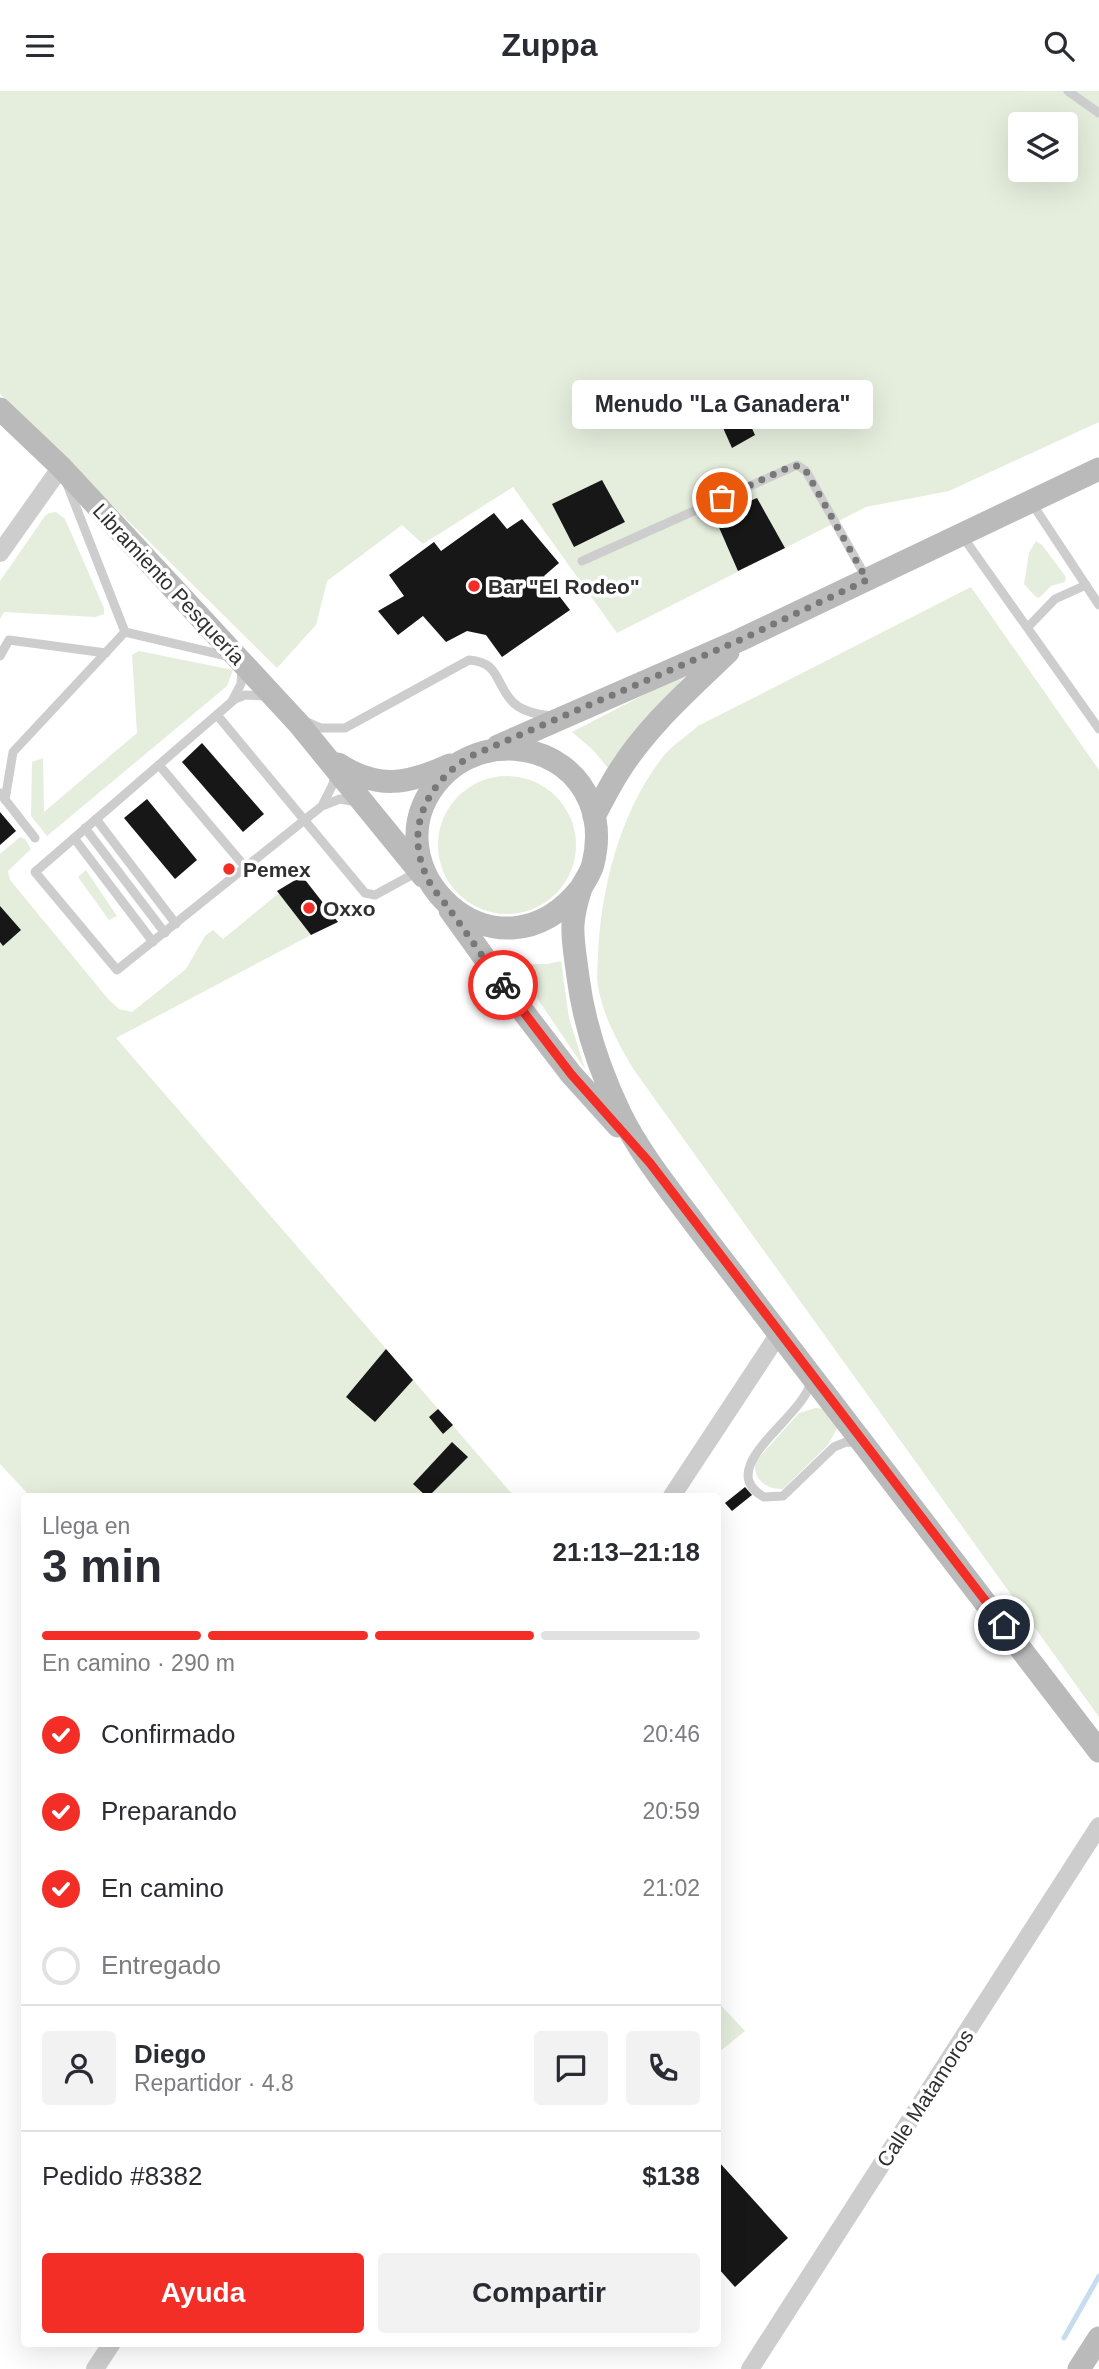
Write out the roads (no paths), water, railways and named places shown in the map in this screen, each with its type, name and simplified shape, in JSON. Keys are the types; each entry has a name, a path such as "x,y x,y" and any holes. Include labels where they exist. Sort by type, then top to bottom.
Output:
{"main road":[{"name":"Libramiento Pesquería","path":"0,409 61,467 327,757"},
{"path":"327,757 347,770 379,781 397,783 424,777 740,640 1099,470"},
{"path":"594,816 618,773 641,741 670,708 740,640"},
{"path":"582,888 562,909 536,923 508,928 480,923 460,914 440,897 426,875 419,856 421,816 428,797 439,780 453,766 479,753 522,749 554,761 580,784 594,816 597,841 593,866 582,888 573,926 582,1007 597,1055 621,1115 650,1163"},
{"path":"327,757 440,897 571,1074 650,1163 1099,1751"},
{"path":"1079,2369 1099,2338"}],"street":[{"path":"0,553 61,467"},
{"path":"674,1493 780,1332"},
{"name":"Calle Matamoros","path":"750,2369 1099,1826"},
{"path":"95,2369 109,2347"}],"lane":[{"path":"1068,91 1099,113"},
{"path":"582,562 797,465 806,471 867,580"},
{"path":"61,467 125,632"},
{"path":"1031,502 1099,605"},
{"path":"962,535 1099,729"},
{"path":"1028,627 1055,599 1086,585"},
{"path":"35,838 3,797 13,752 125,632"},
{"path":"125,632 239,659 242,670 241,684 231,702"},
{"path":"0,656 9,640 106,653"},
{"path":"370,810 345,799 332,800 322,806 117,970 35,872 231,702 245,695 279,702 321,728 345,728 469,660 479,661 493,669 515,704 540,715 566,716"},
{"path":"217,715 365,893 375,895 419,871"},
{"path":"322,806 334,778 327,757"},
{"path":"0,761 11,763"},
{"path":"159,765 246,868"},
{"path":"96,819 176,923"},
{"path":"86,828 164,933"},
{"path":"74,838 153,942"},
{"path":"810,1371 810,1384 805,1397 750,1461 750,1486 764,1497 783,1496 840,1443 852,1441 866,1446"}],"waterway":[{"path":"1064,2338 1099,2276"}],"place":[{"name":"Menudo \"La Ganadera\"","path":"722,498"},
{"name":"Bar \"El Rodeo\"","path":"474,586"},
{"name":"Pemex","path":"229,869"},
{"name":"Oxxo","path":"309,908"}]}
